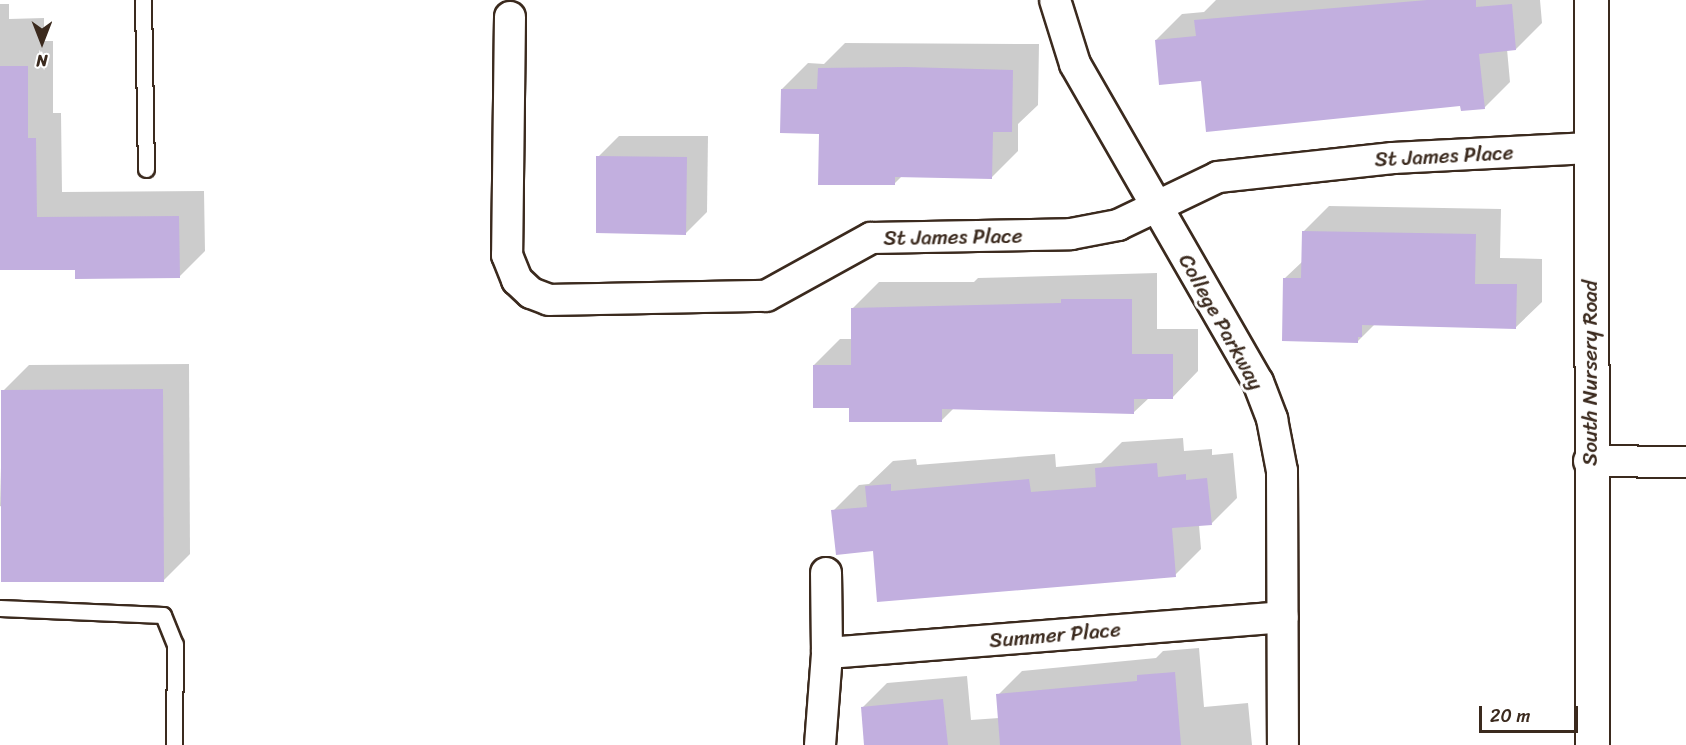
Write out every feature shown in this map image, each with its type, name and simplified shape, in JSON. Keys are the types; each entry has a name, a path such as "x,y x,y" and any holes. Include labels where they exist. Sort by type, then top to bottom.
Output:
{"street":[{"name":"College Parkway","path":"1055,0 1075,64 1258,382 1272,419 1282,471 1283,745"},
{"name":"South Nursery Road","path":"1592,0 1589,461 1592,745"},
{"name":"St James Place","path":"510,17 507,255 517,280 531,292 549,300 766,296 871,238 1071,234 1118,225 1218,177 1393,158 1590,148"},
{"path":"1589,461 1686,462"},
{"path":"820,745 827,654 826,573"},
{"name":"Summer Place","path":"827,654 1283,617"}],"lane":[{"path":"143,0 146,169"},
{"path":"0,608 164,615 175,644 174,745"}],"building":[{"path":"1427,0 1476,0 1476,7 1512,4 1516,50 1479,54 1485,109 1461,111 1460,106 1206,132 1201,81 1159,85 1155,40 1196,36 1194,20"},
{"path":"0,66 28,66 28,138 36,138 37,217 179,216 180,278 75,279 75,270 0,270"},
{"path":"906,67 1013,70 1012,132 993,132 992,179 895,177 895,185 818,185 819,134 780,133 781,89 817,89 818,68"},
{"path":"596,156 687,157 686,235 596,233"},
{"path":"1302,231 1476,234 1475,284 1517,284 1516,329 1362,325 1362,337 1358,337 1358,343 1282,341 1283,278 1301,278"},
{"path":"1061,299 1132,299 1132,354 1173,354 1173,399 1134,399 1134,414 942,409 942,422 849,422 849,408 813,408 813,365 851,365 851,308 1061,303"},
{"path":"163,389 164,582 1,582 1,390"},
{"path":"1157,463 1158,477 1186,474 1186,480 1207,478 1212,525 1172,528 1176,577 877,602 873,551 836,555 831,510 867,507 865,486 891,484 891,491 1029,479 1031,492 1096,487 1095,468"},
{"path":"1175,672 1181,745 1000,745 996,694 1137,681 1137,675"},
{"path":"943,699 948,745 864,745 861,707"}]}
